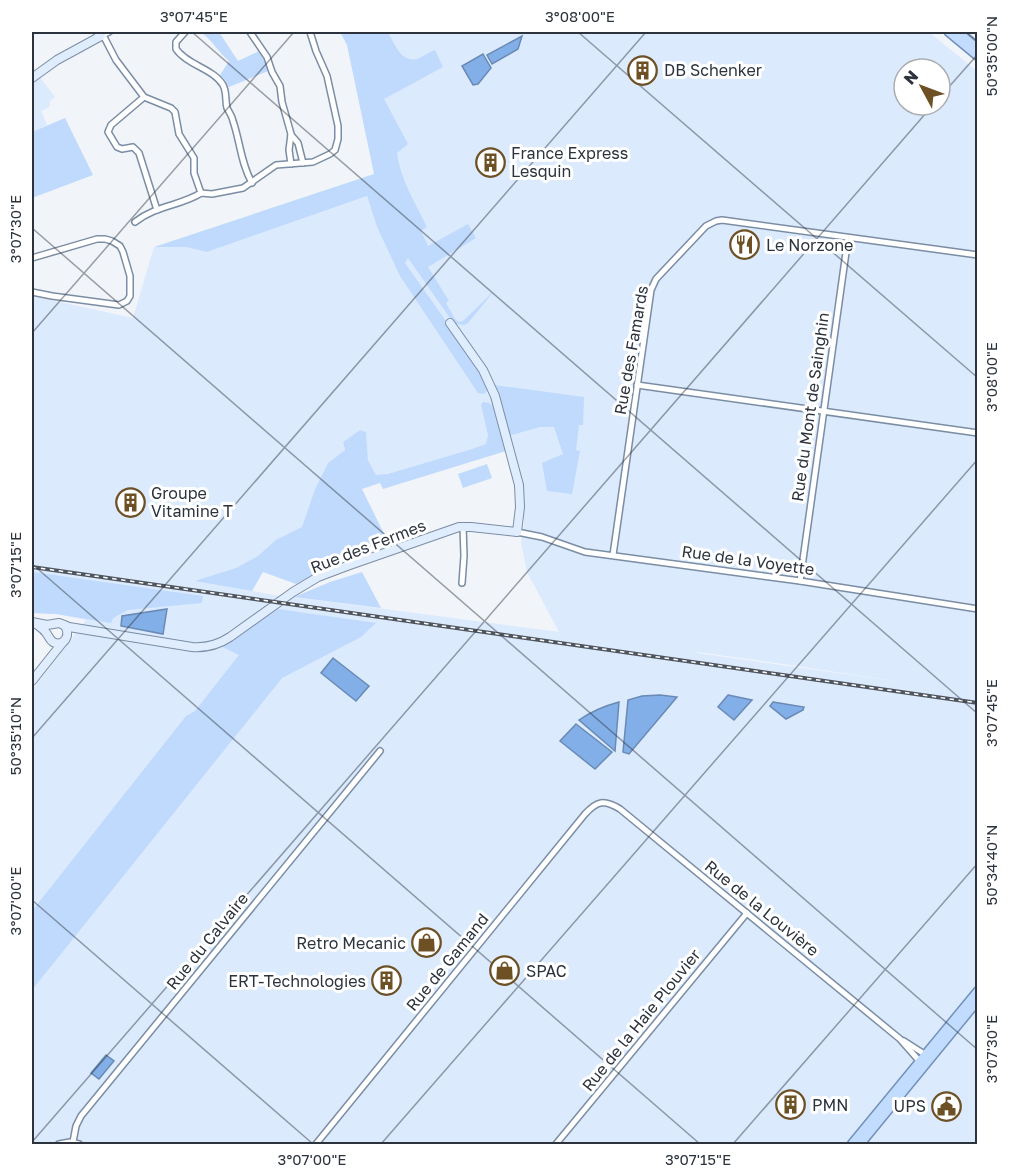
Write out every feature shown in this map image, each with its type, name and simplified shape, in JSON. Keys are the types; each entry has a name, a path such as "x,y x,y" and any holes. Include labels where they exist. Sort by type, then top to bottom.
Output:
{"main road":[{"path":"949,32 978,57"},
{"path":"959,32 978,48"},
{"path":"860,1144 978,991"},
{"path":"852,1144 978,1000"}],"street":[{"path":"32,78 100,34 109,32"},
{"path":"185,32 175,44 176,49 183,57 215,76 223,84 227,107 234,121 247,174 252,183"},
{"path":"250,32 267,57 280,87 291,134 298,143 303,163"},
{"path":"135,222 146,214 201,193 212,194 243,188 276,165 317,161 337,147 338,126 327,76 310,32"},
{"path":"100,34 144,97 171,108 175,112 179,134 194,158 194,173 201,193"},
{"path":"144,97 111,125 108,132 117,147 122,149 133,147 139,153 157,210"},
{"path":"291,134 289,150 291,164"},
{"name":"Rue des Famards","path":"613,555 651,290 706,226 722,220 978,255"},
{"path":"32,258 105,238 122,249 130,276 131,290 129,299 122,304 32,292"},
{"name":"Rue du Mont de Sainghin","path":"800,581 848,238"},
{"path":"450,323 483,370 495,396 519,485 520,507 517,532"},
{"path":"637,385 978,433"},
{"path":"462,583 463,526"},
{"name":"Rue des Fermes","path":"64,625 192,647 213,645 230,637 318,577 463,526 517,532"},
{"name":"Rue de la Voyette","path":"517,532 542,537 580,550 978,609"},
{"path":"32,622 64,625 68,632 65,640 57,643 42,628 32,622"},
{"path":"43,667 51,650 49,629 55,624"},
{"path":"32,681 65,640 74,633 87,629"},
{"name":"Rue du Calvaire","path":"59,1144 76,1143 76,1126 81,1116 380,751"},
{"name":"Rue de la Louvière","path":"604,802 620,809 925,1060"},
{"name":"Rue de Gamand","path":"316,1144 585,814 598,803 604,802"},
{"name":"Rue de la Haie Plouvier","path":"556,1144 747,913"},
{"name":"Rue de la Louvière","path":"900,1039 925,1060"}],"shaded area":[{"path":"201,32 219,32 238,61 259,51 268,71 229,87 220,75 229,61"},
{"path":"340,32 388,32 402,55 417,59 435,50 443,67 384,99 408,144 397,153 401,172 427,227 421,231 428,246 468,224 476,238 428,267 449,301 446,303 455,319 459,322 463,321 495,290 468,323 457,324 452,321 408,258 405,263 477,365 488,390 484,394 478,393 400,276 377,227 367,196 207,252 186,247 154,247 374,174 347,45"},
{"path":"341,32 929,32 977,71 977,1144 32,1144 32,690 86,620 56,614 32,613 32,296 133,318 154,247 186,247 207,252 367,196 377,227 400,275 375,93","holes":["360,430 366,432 368,460 380,483 508,436 523,484 524,524 521,543 527,572 559,632 294,597 278,609 268,606 280,596 197,581 236,568 302,527 315,489 328,463 345,450 343,442","697,653 783,664 915,684"]},
{"path":"39,76 55,97 50,101 48,108 41,111 47,125 32,132 32,81"},
{"path":"65,118 93,175 32,198 32,132"},
{"path":"494,385 584,397 583,425 579,425 576,450 580,451 572,494 547,491 542,463 563,454 554,427 540,427 508,436"},
{"path":"483,402 495,408 506,451 383,489 380,483 362,489 387,540 296,584 263,572 252,591 195,581 236,568 258,556 276,540 302,527 315,489 328,463 345,450 343,442 360,430 366,432 368,460 376,475 388,474 486,444 488,435 481,405"},
{"path":"487,464 492,478 463,488 458,474"},
{"path":"32,572 203,596 202,603 128,610 113,618 111,623 56,614 32,613"},
{"path":"362,572 381,608 294,597 330,582"},
{"path":"278,609 376,623 361,637 282,678 32,990 32,911 186,716 195,711 239,655 221,646"}],"water":[{"path":"522,36 518,49 492,64 487,55"},
{"path":"483,54 491,68 478,84 473,85 462,66"},
{"path":"167,609 163,634 121,626 122,616"},
{"path":"333,658 369,686 356,701 321,673"},
{"path":"660,695 677,697 629,754 623,752 628,700"},
{"path":"728,695 752,700 734,720 718,707"},
{"path":"619,702 615,751 579,720 598,709"},
{"path":"773,702 804,707 803,710 786,719 770,706"},
{"path":"576,724 612,752 595,769 560,741"},
{"path":"106,1055 114,1061 99,1079 91,1073"}],"railway":[{"path":"32,567 978,703"}],"place":[{"name":"DB Schenker","path":"643,70"},
{"name":"France Express Lesquin","path":"490,162"},
{"name":"Le Norzone","path":"745,245"},
{"name":"Groupe Vitamine T","path":"130,502"},
{"name":"Retro Mecanic","path":"427,943"},
{"name":"SPAC","path":"505,971"},
{"name":"ERT-Technologies","path":"387,981"},
{"name":"PMN","path":"791,1105"},
{"name":"UPS","path":"947,1106"}]}
